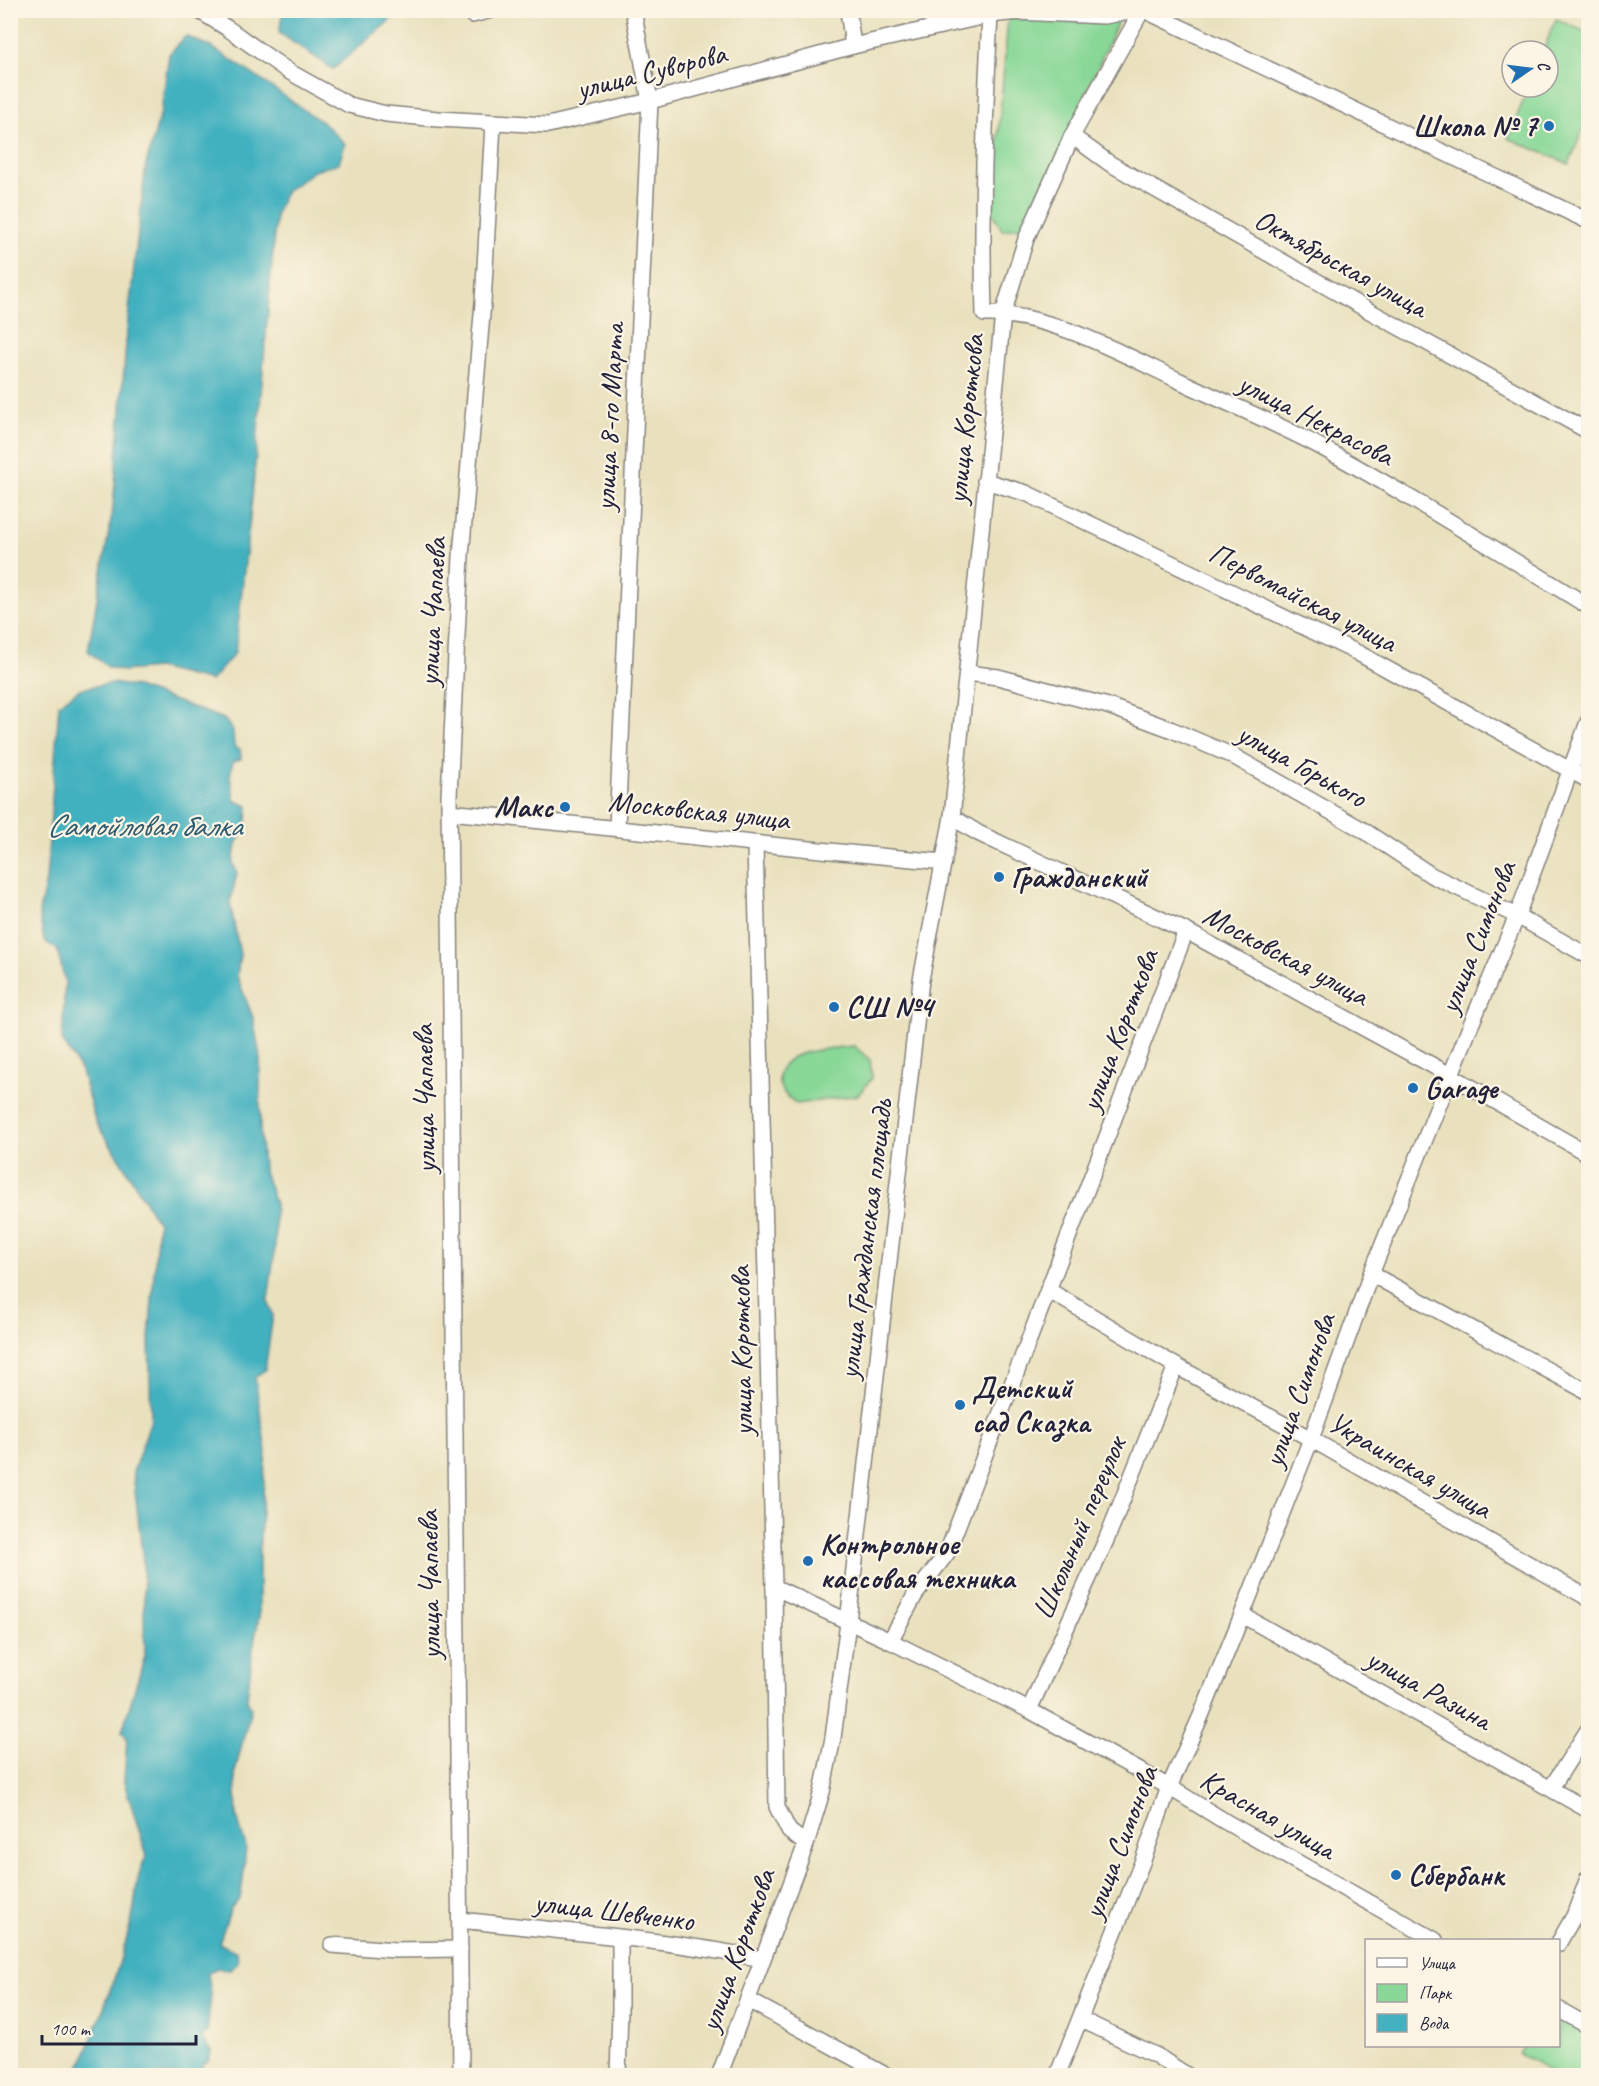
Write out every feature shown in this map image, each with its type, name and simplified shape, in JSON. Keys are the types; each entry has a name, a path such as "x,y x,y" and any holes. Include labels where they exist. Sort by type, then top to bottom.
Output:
{"street":[{"name":"улица Суворова","path":"198,10 288,70 349,105 386,114 493,124 548,125 650,101 853,46 990,15 1018,11 1104,16 1141,10"},
{"path":"472,15 491,10"},
{"name":"улица 8-го Марта","path":"617,827 650,101 633,10"},
{"path":"848,10 853,46"},
{"path":"1141,10 1588,221"},
{"name":"улица Короткова","path":"944,862 952,817 968,673 1003,314 1026,239 1072,136 1141,10"},
{"name":"улица Некрасова","path":"990,15 983,161 984,314 1003,314 1042,321 1093,341 1263,418 1318,446 1436,513 1588,606"},
{"name":"улица Чапаева","path":"461,2076 449,812 461,556 483,303 493,124"},
{"name":"Октябрьская улица","path":"1072,136 1109,163 1373,313 1588,431"},
{"name":"Первомайская улица","path":"985,481 1026,493 1358,653 1588,780"},
{"name":"улица Горького","path":"968,673 998,677 1108,706 1233,756 1363,830 1431,875 1517,916 1588,956"},
{"name":"улица Симонова","path":"1057,2076 1143,1860 1169,1787 1200,1718 1311,1439 1371,1274 1450,1075 1517,916 1588,722"},
{"name":"Московская улица","path":"449,812 617,827 755,844 944,862"},
{"name":"Московская улица","path":"952,817 978,833 1186,931 1450,1075 1588,1154"},
{"name":"улица Короткова","path":"755,844 774,1587 777,1808 789,1831 806,1844"},
{"name":"улица Гражданская площадь","path":"848,1622 922,972 944,862"},
{"name":"улица Короткова","path":"890,1641 915,1595 947,1553 1186,931"},
{"path":"1371,1274 1588,1392"},
{"name":"Украинская улица","path":"1048,1290 1176,1366 1311,1439 1588,1598"},
{"name":"Школьный переулок","path":"1029,1710 1107,1538 1176,1366"},
{"name":"Красная улица","path":"774,1587 1029,1710 1169,1787 1432,1939"},
{"name":"улица Разина","path":"1242,1615 1588,1810"},
{"name":"улица Короткова","path":"719,2076 806,1844 822,1792 848,1622"},
{"path":"1551,1788 1588,1730"},
{"path":"1560,1940 1574,1916 1588,1878"},
{"name":"улица Шевченко","path":"460,1920 620,1938 734,1953 762,1959"},
{"path":"618,2076 621,2009 620,1938"},
{"path":"332,1946 395,1950 460,1949"},
{"path":"748,2000 887,2076"},
{"path":"1560,2010 1588,2026"},
{"path":"1080,2019 1157,2056 1188,2076"}],"green space":[{"path":"1120,17 1027,226 1002,230 992,211 1008,19"},
{"path":"1556,19 1588,33 1588,116 1569,164 1508,138 1524,99 1560,99 1560,39 1548,39"},
{"path":"854,1046 870,1060 872,1078 858,1095 797,1104 781,1088 779,1075 789,1060 810,1051"},
{"path":"1560,2018 1588,2034 1588,2075 1556,2075 1519,2054 1523,2047 1560,2047"}],"water":[{"path":"283,10 401,11 333,69 279,33"},
{"path":"186,36 213,48 254,75 326,125 345,144 339,163 314,171 285,192 276,214 253,489 235,653 211,681 157,668 123,671 108,667 88,651 113,508 128,319 146,164 161,112 169,54"},
{"name":"Самойловая балка","path":"112,683 137,687 224,719 233,731 234,747 240,749 241,759 233,761 230,776 235,801 248,806 247,821 236,845 233,863 237,873 230,903 240,954 237,976 253,1018 260,1056 260,1128 263,1168 275,1204 275,1248 268,1301 273,1315 265,1370 255,1377 266,1451 259,1555 259,1617 247,1699 251,1708 235,1772 237,1817 246,1847 240,1899 231,1908 219,1943 237,1952 238,1962 230,1970 217,1968 208,1973 211,1995 207,2033 201,2037 211,2051 209,2060 202,2065 205,2075 77,2075 121,1958 132,1918 138,1878 147,1856 124,1782 127,1738 122,1731 145,1656 143,1561 133,1472 151,1420 149,1338 158,1223 96,1123 81,1071 62,1040 65,981 57,949 44,941 39,912 46,881 59,704 80,689"}],"place":[{"name":"Школа № 7","path":"1549,126"},
{"name":"Макс","path":"565,807"},
{"name":"Гражданский","path":"999,877"},
{"name":"СШ №4","path":"834,1007"},
{"name":"Garage","path":"1413,1088"},
{"name":"Детский сад Сказка","path":"960,1405"},
{"name":"Контрольное кассовая техника","path":"808,1561"},
{"name":"Сбербанк","path":"1396,1875"}]}
